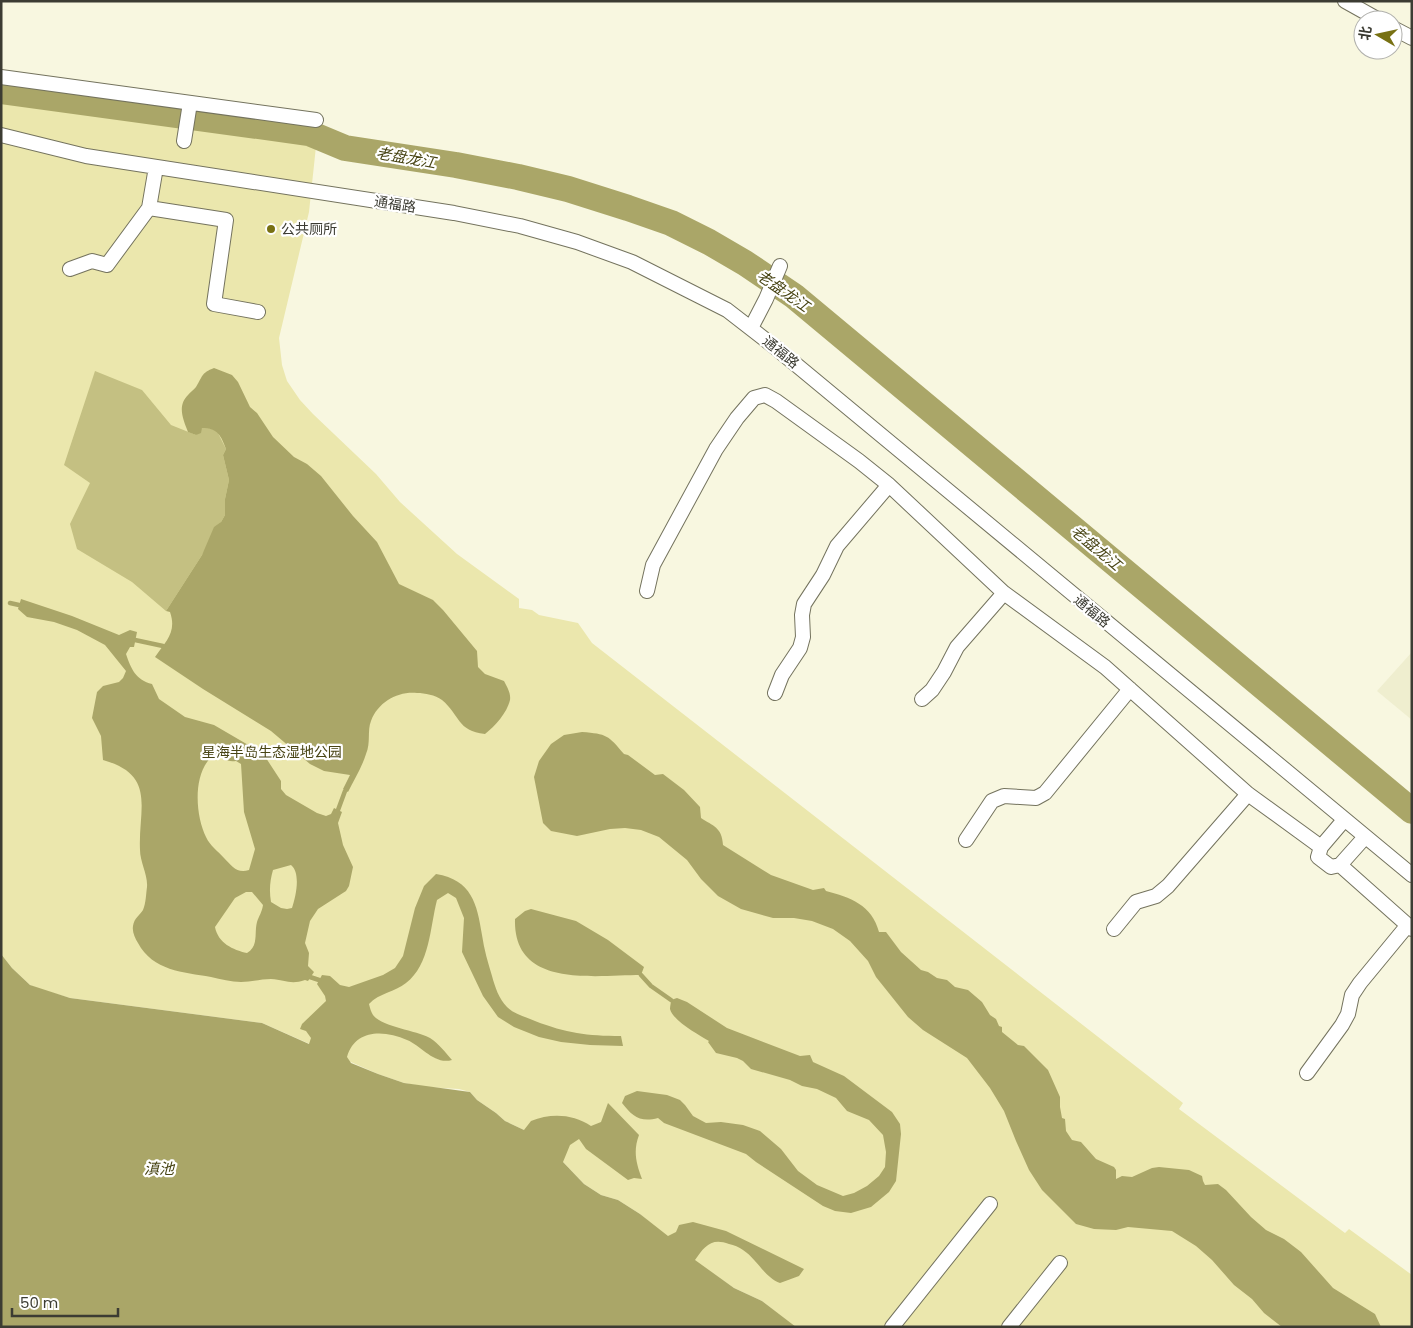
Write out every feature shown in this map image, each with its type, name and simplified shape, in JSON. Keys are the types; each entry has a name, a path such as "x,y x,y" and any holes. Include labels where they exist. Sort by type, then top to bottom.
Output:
{"street":[{"path":"1345,1 1361,10"},
{"path":"1,77 316,120"},
{"path":"184,141 190,103"},
{"name":"通福路","path":"1,135 86,156 454,213 520,226 577,242 632,262 727,310 1412,875"},
{"path":"70,269 92,262 107,264 149,208 156,167"},
{"path":"149,208 226,220 214,304 258,312"},
{"path":"751,328 780,266"},
{"path":"647,590 653,565 716,450 737,418 754,398 765,395 776,401 889,485 1004,593 1105,667 1248,794 1321,847"},
{"path":"775,693 782,675 800,648 803,637 802,616 804,604 823,575 837,546 889,485"},
{"path":"922,699 932,690 957,647 1004,593"},
{"path":"966,840 992,801 1004,796 1036,798 1045,793 1130,689"},
{"path":"1114,929 1136,902 1156,896 1168,886 1248,794"},
{"path":"1344,820 1321,847 1318,857 1331,867 1340,865 1365,837"},
{"path":"1307,1073 1342,1025 1348,1014 1352,995 1360,982 1409,927 1340,865"},
{"path":"892,1327 990,1204"},
{"path":"1009,1327 1060,1263"}],"shaded area":[{"path":"95,371 142,390 171,425 196,435 202,428 217,431 226,449 223,455 229,480 225,499 225,515 166,611 132,582 77,549 70,524 90,483 64,465"},
{"path":"1412,652 1412,720 1377,691"}],"green space":[{"name":"星海半岛生态湿地公园","path":"1,91 309,133 317,137 309,212 279,338 282,365 287,381 300,400 376,474 400,502 457,554 519,599 519,608 532,610 539,615 578,623 592,643 1183,1103 1179,1109 1345,1233 1349,1229 1412,1275 1412,1327 795,1327 762,1301 734,1288 695,1261 640,1214 618,1200 601,1195 584,1184 563,1162 524,1130 505,1121 477,1100 470,1092 404,1083 378,1074 262,1023 70,998 30,985 12,968 1,954"}],"water":[{"path":"214,368 232,375 238,382 250,407 257,413 273,437 294,457 307,464 321,476 377,542 399,584 433,600 477,651 478,667 485,674 504,681 509,690 510,700 500,719 485,734 469,730 442,700 436,697 423,693 396,696 384,703 374,714 370,725 367,750 348,792 343,789 350,775 324,771 310,764 271,731 155,657 171,631 172,619 170,612 166,611 202,555 214,527 221,522 225,515 225,499 229,480 223,455 226,449 224,444 218,434 212,429 202,428 201,433 196,435 188,432 182,413 185,399 196,387 204,373"},
{"path":"21,599 72,616 119,635 130,630 137,632 134,647 130,647 126,654 135,673 142,680 152,684 159,699 185,717 214,725 250,746 266,758 281,781 281,789 286,795 317,813 326,816 331,814 334,808 342,812 338,823 343,845 353,867 346,891 318,909 310,921 305,943 309,953 308,966 314,972 308,981 292,982 271,979 245,982 230,981 170,969 160,965 144,952 133,933 134,923 144,907 147,887 140,850 141,795 138,784 131,775 120,766 103,760 101,736 92,718 97,692 103,686 119,682 126,671 105,645 77,630 54,622 27,617 18,609","holes":["215,754 241,764 244,812 255,849 249,870 241,871 232,866 210,843 202,828 198,805 199,781 202,771","291,865 294,869 297,885 292,908 281,908 271,902 270,886 273,870","246,892 252,892 263,905 257,922 255,943 247,953 227,945 219,937 215,927 235,898"]},
{"path":"582,732 602,735 610,739 624,754 655,775 663,774 684,790 700,807 701,818 719,831 723,845 771,875 813,890 824,888 826,891 851,899 871,915 879,932 886,932 901,952 921,970 937,978 947,980 955,987 968,990 982,1002 990,1015 996,1019 999,1026 1002,1027 1002,1032 1018,1045 1024,1046 1048,1070 1060,1097 1060,1107 1062,1118 1065,1119 1066,1131 1072,1140 1081,1142 1096,1159 1114,1167 1116,1179 1122,1176 1132,1177 1159,1167 1189,1170 1202,1176 1205,1185 1218,1184 1266,1230 1284,1239 1301,1252 1333,1288 1375,1314 1381,1327 1282,1327 1234,1285 1212,1260 1196,1246 1172,1231 1128,1227 1116,1230 1094,1229 1076,1224 1042,1190 1029,1170 1004,1111 990,1088 967,1058 923,1030 908,1017 876,977 868,961 850,941 833,929 812,921 794,918 773,918 741,909 718,896 701,879 687,860 659,837 641,830 610,829 577,836 551,831 543,823 534,777 539,761 551,744 564,735"},
{"name":"滇池","path":"436,874 458,882 471,895 478,913 485,951 494,984 507,1007 524,1017 567,1031 621,1036 623,1046 561,1042 539,1037 514,1027 498,1017 483,996 462,952 464,918 456,898 448,893 437,900 425,956 414,975 402,986 377,997 369,1004 372,1014 377,1019 430,1038 452,1060 439,1060 413,1043 389,1034 371,1034 357,1041 351,1048 347,1057 351,1063 404,1083 470,1092 477,1100 505,1121 524,1130 531,1121 554,1116 577,1119 591,1126 601,1122 608,1103 639,1135 636,1157 642,1179 634,1178 628,1180 586,1149 579,1139 570,1145 563,1162 584,1184 601,1195 618,1200 668,1236 676,1232 679,1225 693,1222 726,1231 804,1269 799,1276 780,1283 769,1277 743,1250 723,1242 709,1244 695,1260 734,1288 762,1301 796,1327 1,1327 1,954 12,968 30,985 70,998 262,1023 309,1044 311,1038 306,1031 300,1029 302,1024 326,1001 317,984 322,975 330,976 340,985 349,987 383,975 395,968 403,956 415,908 424,886"},
{"path":"531,909 576,921 608,940 644,967 641,975 580,976 560,973 542,967 527,957 518,942 515,919"},
{"path":"677,998 687,1002 727,1028 800,1056 810,1055 813,1062 844,1076 892,1112 900,1124 901,1134 896,1181 889,1192 871,1207 851,1213 835,1211 823,1206 746,1154 664,1123 658,1118 641,1119 629,1112 622,1103 625,1096 637,1091 667,1095 680,1100 693,1116 706,1123 721,1122 743,1125 760,1131 781,1149 798,1171 817,1185 843,1196 867,1186 879,1176 885,1167 886,1152 883,1135 869,1120 847,1111 836,1098 817,1089 751,1069 737,1058 716,1053 709,1041 687,1027 672,1014 670,1009 671,1000"}],"waterway":[{"name":"老盘龙江","path":"1,91 309,133 345,148 456,165 518,177 568,189 628,208 671,223 709,242 745,263 794,296 1412,811"},
{"path":"10,603 19,605"},
{"path":"135,640 163,646"},
{"path":"338,810 345,791"},
{"path":"641,975 651,986 671,1000"},
{"path":"310,977 319,980"}],"place":[{"name":"公共厕所","path":"271,229"}]}
